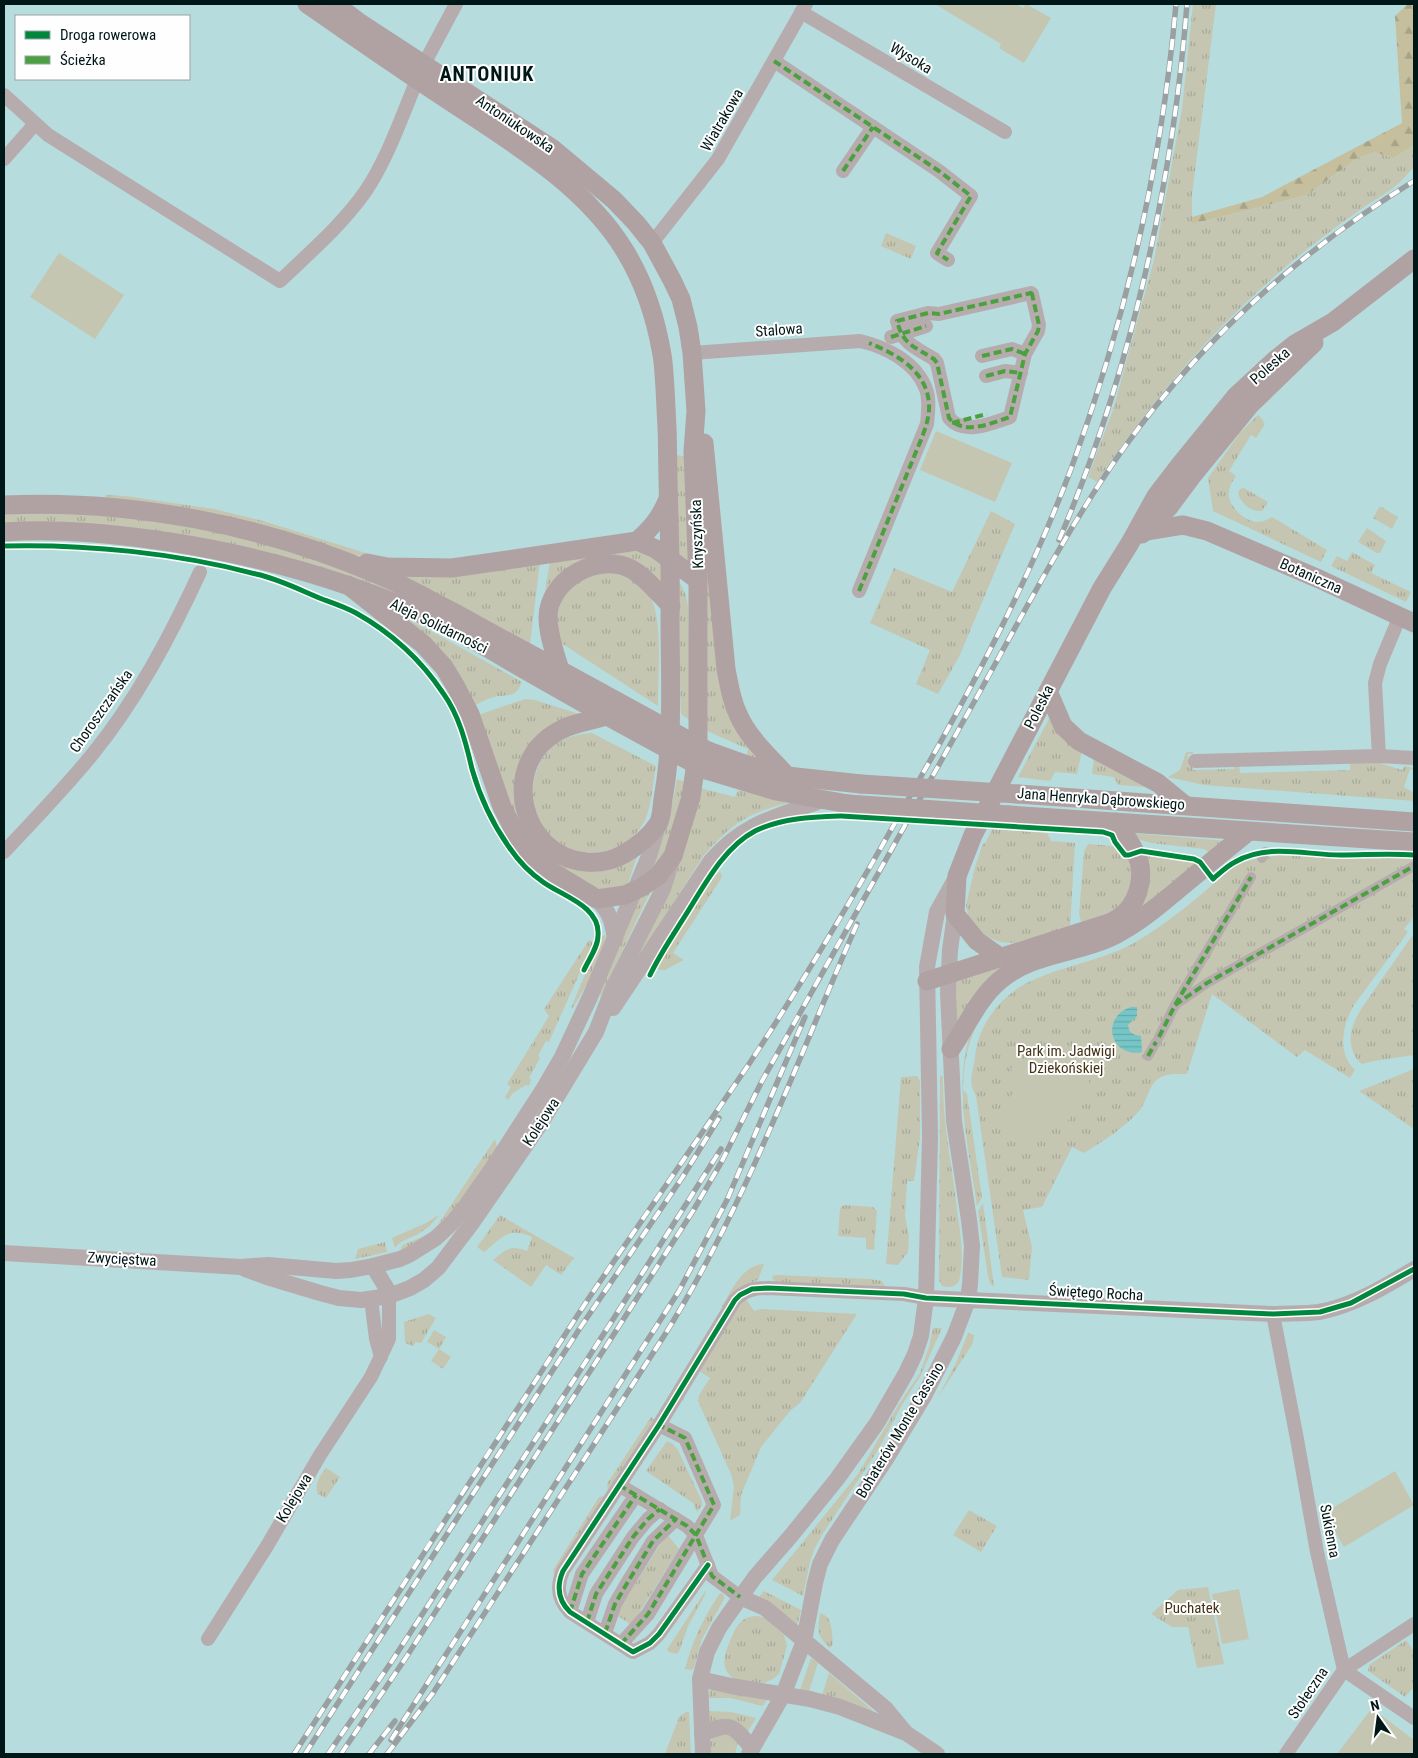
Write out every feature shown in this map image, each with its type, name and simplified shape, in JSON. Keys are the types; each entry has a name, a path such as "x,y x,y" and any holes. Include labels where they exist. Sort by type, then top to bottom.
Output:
{"main road":[{"name":"Antoniukowska","path":"307,4 553,149 614,200 636,223"},
{"name":"Antoniukowska","path":"335,4 421,72 533,156 595,212"},
{"path":"568,186 568,176 582,172"},
{"name":"Knyszyńska","path":"595,212 624,250 639,280 652,313 662,357 667,424 670,558 670,738 667,779 659,822"},
{"name":"Knyszyńska","path":"634,892 658,876 673,856 691,797 698,749 698,580 694,451 696,411 692,353 681,299 652,243 636,223"},
{"name":"Poleska","path":"955,914 957,876 973,835 1102,588 1130,543 1163,501 1236,396 1288,350 1333,322 1414,259"},
{"path":"696,411 706,450 726,668 730,688 737,714 744,725 787,776"},
{"path":"636,541 654,525 661,515 668,496"},
{"path":"1163,501 1183,525"},
{"name":"Poleska","path":"1130,543 1146,531 1163,501"},
{"name":"Botaniczna","path":"1163,501 1193,518 1208,531"},
{"name":"Aleja Solidarności","path":"4,505 74,504 173,515 244,529 285,540 332,556 380,575 475,641 706,770 776,791 848,804"},
{"name":"Botaniczna","path":"1146,531 1183,525 1208,531 1319,579 1407,620"},
{"name":"Aleja Solidarności","path":"4,532 26,530 92,532 198,546 305,570 348,585 420,604 560,670 708,751 747,765 787,776"},
{"path":"332,556 386,567 452,568 636,541 656,549 698,580"},
{"path":"560,670 551,637 548,616 553,599 560,587 573,574 589,567 608,564 622,565 641,576 670,606"},
{"path":"348,585 423,644 444,667 470,714 502,807 520,842 536,859 554,873 597,899 617,897 634,892"},
{"path":"1048,691 1063,726 1079,741 1158,783 1185,805"},
{"path":"607,716 558,731 542,742 532,756 523,786 524,807 530,822 541,840 555,852 575,861 596,863 618,857 634,848 659,822"},
{"name":"Jana Henryka Dąbrowskiego","path":"787,776 861,784 1414,822"},
{"name":"Jana Henryka Dąbrowskiego","path":"848,804 1414,842"},
{"path":"927,981 1112,922 1125,913 1136,898 1141,881 1141,866 1136,853 1112,822"},
{"path":"951,1049 986,994 1000,980 1030,962 1095,943 1120,933 1148,914 1248,832"},
{"path":"955,914 977,941 1000,957"}],"street":[{"path":"4,95 48,135 280,281 343,221 365,191 395,132 421,72 456,4"},
{"name":"Wiatrakowa","path":"652,243 718,159 804,8"},
{"name":"Wysoka","path":"804,8 1005,132"},
{"path":"774,61 938,171 971,196 937,253 948,260"},
{"path":"4,159 35,124"},
{"path":"843,171 873,127"},
{"path":"1031,293 1039,324 1035,338 1025,354 1010,418 971,428 952,423 949,418 937,362 895,335 897,321 928,313 939,314 1031,293"},
{"path":"895,335 926,326"},
{"name":"Stalowa","path":"692,353 860,341 869,343 896,356 910,365 920,378 926,390 929,409 927,424 859,591"},
{"path":"982,356 1012,349 1025,354"},
{"path":"986,376 1005,371 1020,373"},
{"path":"952,423 987,414"},
{"name":"Choroszczańska","path":"4,852 91,756 115,722 140,685 172,631 200,572"},
{"path":"1379,756 1376,683 1380,664 1407,620"},
{"path":"1195,761 1379,756 1414,758"},
{"path":"596,1032 711,861 724,845 747,829 762,822 823,800"},
{"name":"Kolejowa","path":"374,1266 400,1259 422,1248 442,1233 465,1208 544,1088 562,1057 590,997 649,856 659,822"},
{"name":"Kolejowa","path":"208,1639 267,1546 320,1455 371,1376 389,1339 389,1296 424,1280 438,1268 539,1126 596,1032 613,988 663,890 673,856"},
{"path":"1175,1005 1208,983 1414,866"},
{"name":"Poleska","path":"927,981 927,967 937,912 957,876"},
{"path":"1148,1056 1175,1005 1251,877"},
{"path":"597,899 609,914 613,924 614,939"},
{"name":"Poleska","path":"948,974 955,914"},
{"name":"Bohaterów Monte Cassino","path":"783,1695 804,1641 820,1564 832,1540 886,1459 924,1396 954,1337 968,1300 972,1246 954,1121 948,974"},
{"name":"Bohaterów Monte Cassino","path":"700,1679 707,1652 719,1628 740,1597 837,1479 877,1423 915,1354 921,1336 926,1298 930,1137 927,981"},
{"path":"422,1248 427,1260 438,1268"},
{"name":"Zwycięstwa","path":"4,1253 241,1267 268,1265 326,1270 351,1270 374,1266"},
{"path":"374,1266 389,1296"},
{"path":"374,1266 371,1300 376,1339 381,1357"},
{"name":"Zwycięstwa","path":"241,1267 320,1293 352,1300 371,1300 389,1296"},
{"name":"Świętego Rocha","path":"570,1612 564,1606 558,1590 558,1580 562,1571 658,1425 735,1300 752,1289 768,1288 904,1294 926,1298 1273,1314 1320,1312 1351,1303 1414,1269"},
{"path":"320,1293 326,1282 326,1270"},
{"name":"Sukienna","path":"1273,1314 1316,1546 1344,1670"},
{"path":"621,1644 648,1614 714,1505 685,1438 658,1425"},
{"path":"619,1485 676,1519 696,1535 712,1576 740,1597 765,1608 886,1709 906,1733"},
{"path":"636,1495 582,1574 570,1612 633,1652 650,1643 659,1634 708,1565"},
{"path":"587,1622 596,1594 628,1544 643,1523 660,1509"},
{"path":"605,1633 615,1604 653,1541 676,1519"},
{"name":"Stołeczna","path":"1286,1754 1344,1670 1414,1624"},
{"path":"1344,1670 1414,1718"},
{"path":"703,1754 700,1679 840,1707 906,1733 937,1754"},
{"path":"702,1734 717,1727 729,1726 738,1731 751,1751 783,1695"}],"green space":[{"path":"935,4 1016,4 1023,8 1026,4 1051,18 1024,63 999,48 1001,44"},
{"path":"1193,4 1216,4 1192,195 1192,224 1307,195 1356,159 1374,152 1393,158 1414,145 1414,167 1393,188 1306,250 1276,275 1219,329 1167,387 1119,449 1097,482 1088,477 1113,410 1154,260 1182,109"},
{"path":"1408,4 1414,4 1414,145 1393,158 1374,152 1356,159 1307,195 1192,224 1192,217 1262,197 1402,123 1395,16"},
{"path":"886,233 916,246 911,259 881,246"},
{"path":"59,253 124,295 95,339 30,297"},
{"path":"1258,415 1265,424 1256,438 1251,435 1229,471 1236,476 1230,487 1230,500 1238,513 1247,519 1258,522 1272,517 1327,550 1321,562 1213,511 1208,478 1239,434"},
{"path":"936,431 1012,463 995,502 920,470"},
{"path":"674,455 684,456 689,569 678,555"},
{"path":"701,455 719,674 762,760 746,757 748,749 707,731"},
{"path":"1244,488 1268,502 1262,511 1250,509 1241,501 1238,493 1240,489"},
{"path":"105,495 126,496 214,509 263,521 369,554 413,561 456,563 384,560 345,553 105,497"},
{"path":"1380,506 1398,517 1392,529 1373,518"},
{"path":"991,511 1015,524 959,657 938,694 916,684 930,650 870,623 894,568 952,592"},
{"path":"4,512 85,513 218,529 292,550 357,575 421,604 353,578 4,525"},
{"path":"1367,528 1386,541 1380,553 1358,542"},
{"path":"621,549 644,551 661,557 663,591 655,580 580,562 539,628 542,599 550,561"},
{"path":"1352,552 1375,565 1371,573 1411,592 1406,602 1331,566 1337,556 1347,561"},
{"path":"540,562 530,644 391,573"},
{"path":"620,572 646,589 653,603 659,647 658,706 558,641 556,618 563,597 584,575"},
{"path":"680,583 686,595 688,607 691,721 681,714 678,584"},
{"path":"389,610 522,682 520,686 514,694 493,697 473,706"},
{"path":"525,699 535,700 579,714 546,729 532,741 523,756 516,778 514,798 518,816 525,833 537,848 551,859 568,867 586,871 610,869 637,856 627,887 611,890 597,888 570,877 548,862 531,845 518,826 500,785 478,715"},
{"path":"1052,713 1082,750 1077,774 1055,772 1050,781 1018,777"},
{"path":"592,733 656,766 649,809 641,828 636,834 619,847 612,849 599,852 574,851 556,843 538,820 532,798 533,786 540,764 554,746 570,737"},
{"path":"1186,752 1193,752 1193,754 1188,754 1188,760 1193,761 1193,770 1234,769 1234,765 1239,765 1240,773 1350,770 1350,762 1373,761 1402,770 1404,766 1414,768 1414,770 1410,769 1404,787 1414,793 1414,801 1204,785 1168,777 1180,770"},
{"path":"1094,757 1146,787 1118,785 1114,777 1092,774"},
{"path":"677,779 685,782 672,837 666,855 649,876 666,828"},
{"path":"700,788 735,797 738,790 791,802 763,810 742,820 724,834 704,855 618,990 655,917 678,866 695,815"},
{"path":"992,829 1047,833 1051,841 1075,843 1070,927 1014,943 1000,942 985,936 969,920 966,905 975,867 983,843 985,844"},
{"path":"1130,833 1229,841 1210,853 1204,849 1151,843 1141,840"},
{"path":"1088,844 1114,846 1123,859 1130,859 1132,881 1127,896 1119,908 1109,915 1082,924 1079,915 1084,852"},
{"path":"1143,854 1197,864 1128,919"},
{"name":"Park im. Jadwigi Dziekońskiej","path":"1287,854 1337,858 1389,855 1414,858 1414,917 1404,929 1408,932 1354,1005 1344,1029 1343,1047 1345,1055 1355,1070 1350,1078 1305,1050 1297,1057 1212,994 1187,1074 1167,1075 1157,1080 1153,1084 1140,1110 1114,1133 1092,1148 1084,1153 1072,1147 1042,1207 1023,1210 1032,1247 1029,1280 1002,1277 976,1096 971,1081 977,1045 986,1022 1001,1002 1031,981 1109,954 1134,943 1175,916 1237,864"},
{"path":"720,871 722,877 673,953 684,960 665,970 659,970 656,966 658,962"},
{"path":"651,890 601,996 599,995 640,896"},
{"path":"606,935 597,964 572,1009 601,936"},
{"path":"1412,936 1414,937 1414,1055 1362,1064 1355,1057 1351,1042 1354,1022"},
{"path":"589,940 593,943 549,1042 546,1041 538,1056 540,1058 529,1078 531,1080 529,1086 526,1085 513,1093 508,1100 505,1097 511,1087 507,1084 549,1016 544,1009"},
{"path":"1024,955 956,1032 957,979"},
{"path":"1079,955 1078,957 1030,972 1000,992 979,1020 972,1037 967,1054 963,1086 963,1080 966,1050 975,1021 992,997 1025,972"},
{"path":"1052,1043 1078,1048 1091,1087 1064,1127 1045,1124 1035,1132 1023,1136 1013,1135 1006,1124 1005,1113 1014,1088 1011,1068"},
{"path":"1414,1069 1414,1129 1359,1091"},
{"path":"917,1076 920,1081 920,1138 914,1181 907,1181 905,1215 909,1237 908,1252 898,1265 886,1264 901,1077"},
{"path":"940,1076 943,1076 946,1126 962,1254 959,1281 956,1285 949,1287 942,1286 939,1280"},
{"path":"963,1090 967,1094 982,1198 977,1206 967,1144"},
{"path":"495,1139 497,1147 469,1192 434,1231 402,1251 403,1245 427,1235 437,1226"},
{"path":"983,1203 994,1287 990,1283 988,1276 978,1211"},
{"path":"844,1205 873,1207 877,1211 874,1250 866,1249 866,1238 838,1236 840,1208"},
{"path":"439,1215 424,1230 395,1248 392,1238"},
{"path":"500,1215 574,1258 561,1275 546,1265 531,1287 493,1260 508,1249 516,1248 527,1251 532,1237 511,1233 501,1238 484,1252 477,1247"},
{"path":"385,1242 387,1252 355,1259 358,1249"},
{"path":"764,1264 758,1280 737,1289 723,1307 739,1279 756,1265"},
{"path":"777,1275 870,1279 882,1281 885,1286 776,1282 772,1278"},
{"path":"746,1299 754,1311 761,1309 857,1314 800,1403 790,1411 761,1447 741,1495 740,1515 730,1521 734,1486 731,1474 698,1401 699,1395 710,1378 699,1371 684,1396 684,1401 680,1398 740,1305"},
{"path":"429,1314 436,1318 421,1343 415,1342 413,1346 405,1343 404,1322"},
{"path":"933,1328 942,1328 921,1375 902,1405 878,1450 814,1550 803,1596 772,1580 858,1474 899,1404 920,1373"},
{"path":"434,1330 446,1337 439,1349 427,1342"},
{"path":"968,1333 974,1335 973,1343 937,1399 956,1363"},
{"path":"439,1349 451,1357 443,1369 431,1361"},
{"path":"651,1417 655,1420 608,1490 607,1484"},
{"path":"667,1441 678,1450 702,1501 702,1506 697,1512 693,1503 646,1471"},
{"path":"326,1468 340,1477 326,1498 318,1494 317,1483"},
{"path":"1395,1471 1414,1505 1344,1547 1324,1513"},
{"path":"599,1497 605,1497 555,1576 553,1570"},
{"path":"969,1510 997,1526 981,1552 953,1535"},
{"path":"667,1534 679,1549 636,1618 630,1624 615,1614"},
{"name":"Puchatek","path":"1208,1587 1224,1664 1197,1668 1188,1627 1172,1627 1151,1614 1178,1590"},
{"path":"1239,1589 1249,1639 1222,1644 1212,1594"},
{"path":"706,1590 688,1626 679,1652 676,1654 669,1652 668,1648"},
{"path":"764,1591 801,1610 797,1627 759,1597"},
{"path":"720,1593 724,1595 724,1599 702,1639 694,1668 691,1670 685,1669 699,1630"},
{"path":"820,1613 830,1621 833,1644 830,1648 820,1636"},
{"path":"758,1616 766,1618 784,1635 787,1646 779,1674 764,1683 736,1680 727,1672 725,1667 724,1662 728,1646 734,1631 742,1621 746,1618"},
{"path":"1406,1640 1414,1651 1414,1687 1405,1697 1368,1671 1369,1665"},
{"path":"811,1658 818,1663 809,1691 800,1690"},
{"path":"829,1673 878,1715 822,1695"},
{"path":"710,1689 767,1699 763,1706 730,1698 708,1698"},
{"path":"1372,1708 1414,1740 1414,1754 1337,1754"},
{"path":"708,1711 731,1712 756,1718 747,1733 709,1725"},
{"path":"689,1712 691,1754 665,1754 679,1717"},
{"path":"728,1732 738,1743 735,1754 710,1754 710,1743 714,1735"}],"water":[{"path":"1131,1007 1137,1007 1137,1016 1128,1025 1129,1030 1141,1036 1142,1052 1131,1052 1122,1049 1116,1043 1113,1036 1112,1027 1115,1019 1121,1012"}],"railway":[{"path":"294,1754 587,1301 749,1064 795,993 902,810 964,699 1003,624 1039,547 1071,469 1091,412 1125,298 1151,181 1170,63 1176,4"},
{"path":"1059,540 1107,412 1127,345 1144,277 1159,209 1171,140 1187,4"},
{"path":"341,1754 407,1656 693,1211 722,1161 762,1081 1040,584 1099,484 1151,412 1218,336 1254,302 1331,237 1414,181"},
{"path":"387,1754 433,1693 664,1336 693,1287 745,1186 857,924"},
{"path":"391,1740 679,1291 727,1200 805,1017"},
{"path":"305,1754 582,1325 682,1178 719,1118"},
{"path":"328,1754 392,1661 721,1149"},
{"path":"369,1754 395,1721"}],"marked path":[{"path":"774,61 939,171 971,196 937,253 948,260"},
{"path":"843,171 873,127"},
{"path":"1031,293 1039,325 1038,331 1025,354 1010,417 987,425 970,427 955,423 949,418 937,363 906,340 897,321 928,313 939,314 1031,293"},
{"path":"891,337 926,326"},
{"path":"859,591 922,438 929,410 925,386 919,376 902,360 869,343"},
{"path":"982,356 1012,349 1025,354"},
{"path":"986,376 1005,371 1021,373"},
{"path":"952,423 987,414"},
{"path":"1175,1005 1207,983 1414,866"},
{"path":"1159,1037 1175,1005 1251,877"},
{"path":"1148,1056 1156,1042"},
{"path":"621,1644 648,1614 714,1505 685,1438 659,1425"},
{"path":"619,1485 687,1526 696,1535 712,1576 740,1597"},
{"path":"570,1612 582,1574 636,1495"},
{"path":"587,1622 596,1594 633,1537 648,1519 660,1509"},
{"path":"605,1633 615,1604 653,1541 676,1519"}],"cycle path":[{"path":"4,546 99,548 195,560 265,576 339,605 381,629 415,658 449,702 461,730 483,800 497,829 512,852 538,878 579,903 593,917 597,926 598,940 584,970"},
{"path":"650,975 662,952 707,880 733,847 755,831 776,823 797,819 841,816 1103,832 1112,835 1125,855 1141,851 1194,859 1200,862 1213,879 1235,862 1248,856 1274,851 1327,855 1414,855"},
{"path":"708,1565 659,1634 650,1643 633,1652 570,1612 563,1603 559,1593 559,1582 563,1571 659,1425 735,1300 752,1289 768,1288 904,1294 926,1298 1273,1314 1320,1312 1351,1303 1414,1269"}],"district":[{"name":"ANTONIUK","path":"487,74"}]}
